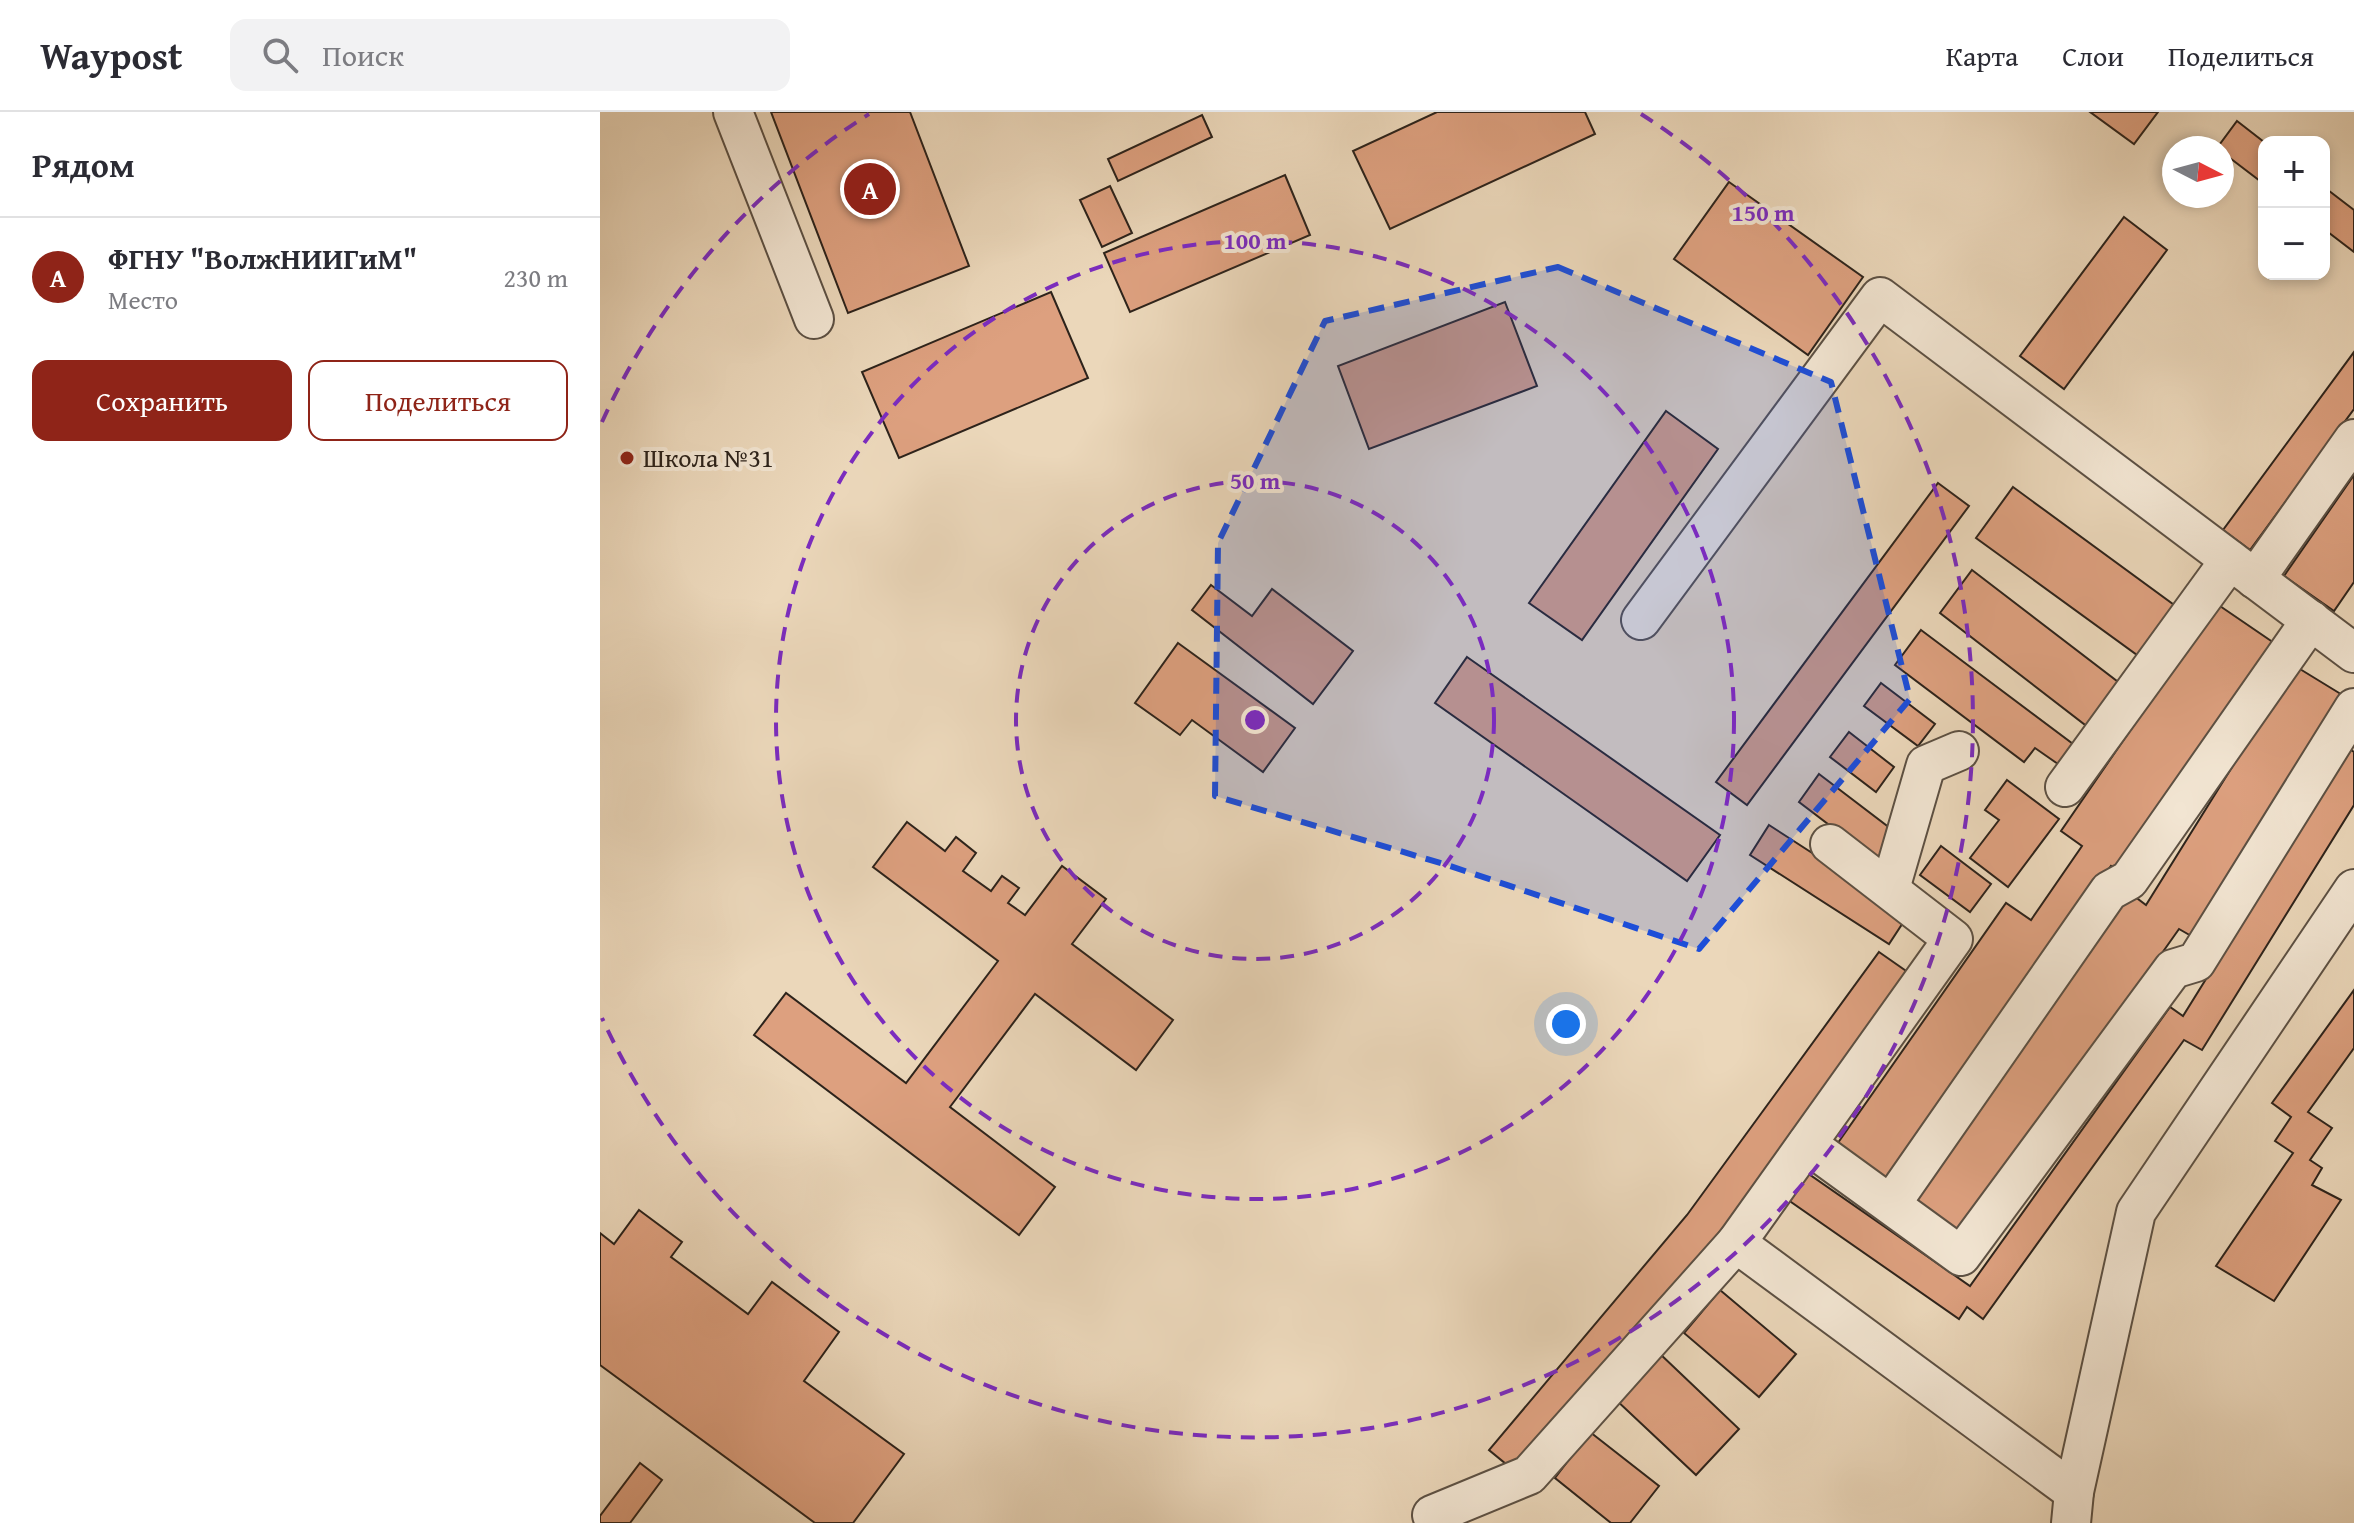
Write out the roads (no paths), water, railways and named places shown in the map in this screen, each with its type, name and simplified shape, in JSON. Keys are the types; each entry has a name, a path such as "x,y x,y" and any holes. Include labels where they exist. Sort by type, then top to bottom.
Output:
{"lane":[{"path":"733,112 814,319"},
{"path":"1641,620 1880,297 2354,653"},
{"path":"2065,787 2242,569 2354,439"},
{"path":"1891,1204 2109,891 2129,880 2311,620"},
{"path":"1807,1144 1961,1256 2173,969 2196,962 2354,708"},
{"path":"1890,889 1926,765 1959,751"},
{"path":"1442,1523 1432,1515 1529,1475 1736,1243 1953,939 1830,844"},
{"path":"1736,1243 2073,1508 2136,1212 2354,889"}],"place":[{"name":"ФГНУ \"ВолжНИИГиМ\"","path":"870,189"},
{"name":"Школа №31","path":"627,458"}]}
